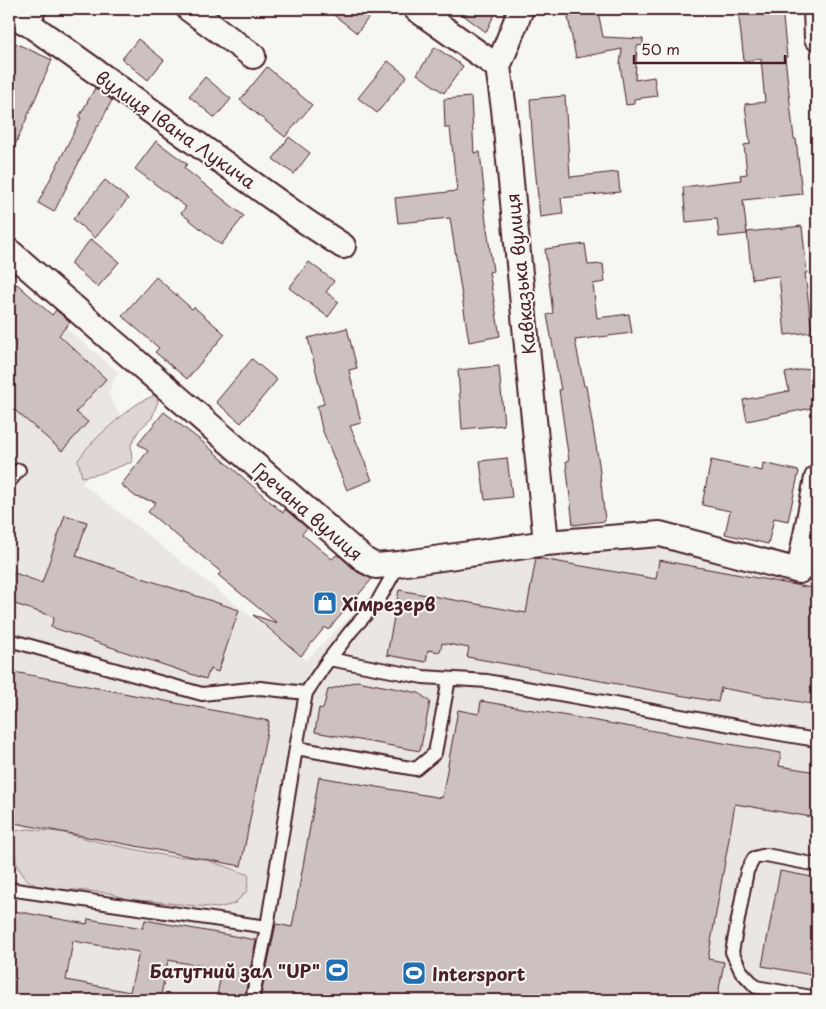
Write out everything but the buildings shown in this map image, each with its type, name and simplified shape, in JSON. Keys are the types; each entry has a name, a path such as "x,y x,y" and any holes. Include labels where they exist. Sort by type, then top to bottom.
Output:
{"street":[{"path":"189,9 253,56"},
{"path":"416,9 498,67"},
{"name":"Кавказька вулиця","path":"521,9 498,67 504,109 546,543"},
{"path":"816,9 817,38"},
{"name":"вулиця Івана Лукича","path":"9,12 36,18 312,226 343,246"},
{"name":"Гречана вулиця","path":"9,251 366,561 376,566 546,543 660,534 808,572"},
{"path":"808,572 817,478"}],"lane":[{"path":"9,482 18,470"},
{"path":"252,1000 267,927 306,693 329,659 378,600 399,564"},
{"path":"9,640 202,694 260,688 306,693"},
{"path":"329,659 423,678 487,681 817,740"},
{"path":"296,748 416,769 435,753 449,679"},
{"path":"817,866 766,855 754,858 747,871 732,952 741,971 756,987 817,998"},
{"path":"9,889 267,927"}],"shaded area":[{"path":"9,280 118,372 108,394 127,427 82,483 306,660 389,579 536,558 669,548 817,584 817,1000 9,1000"},
{"path":"155,395 158,401 152,418 139,430 131,445 132,462 99,474 82,477 78,460 88,447 126,412 140,402"},
{"path":"27,829 60,832 167,856 201,858 249,875 247,891 234,904 218,908 131,901 110,893 41,889 27,880 17,866 11,832"}],"place":[{"name":"Хімрезерв","path":"325,603"},
{"name":"Батутний зал \"UP\"","path":"337,970"},
{"name":"Intersport","path":"414,973"}]}
